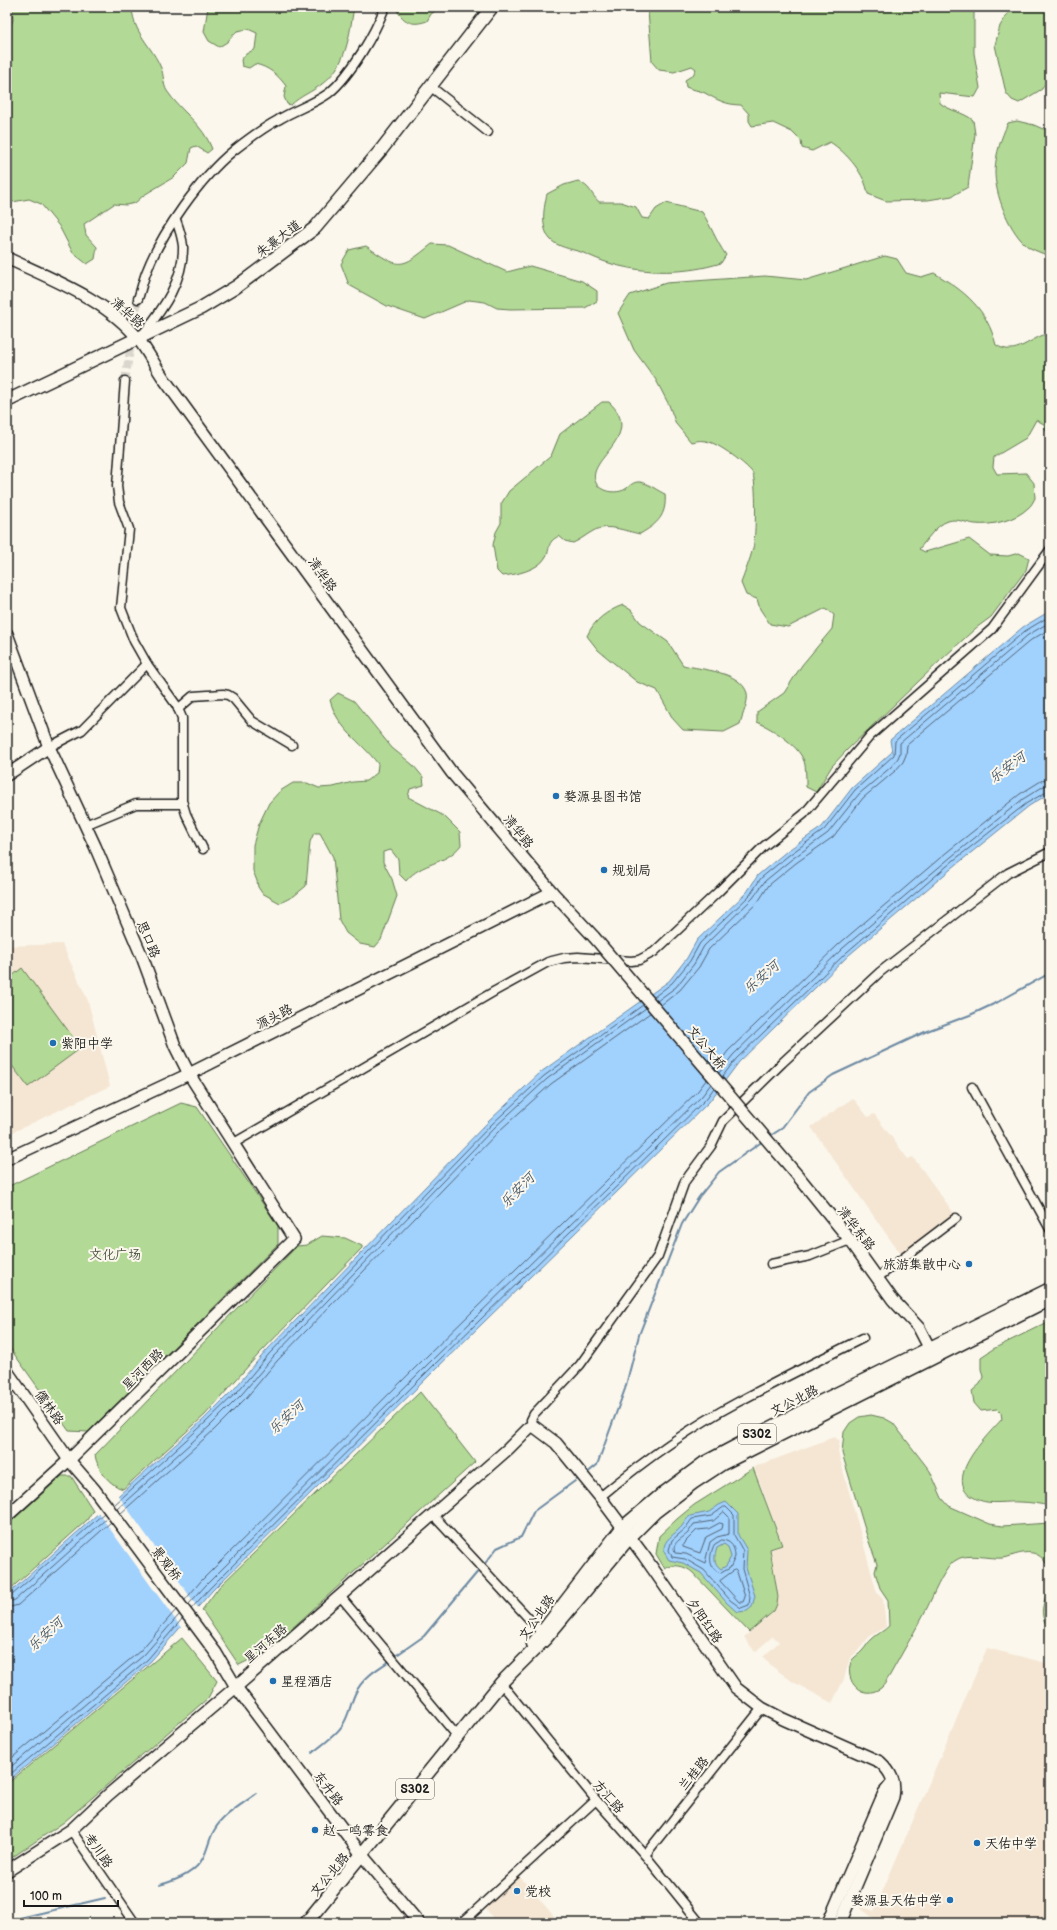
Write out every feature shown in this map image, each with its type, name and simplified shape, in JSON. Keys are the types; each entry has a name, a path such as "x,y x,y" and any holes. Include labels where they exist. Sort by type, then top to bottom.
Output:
{"main road":[{"name":"朱熹大道","path":"7,401 201,308 236,287 315,228 381,150 492,7"},
{"name":"清华路","path":"7,258 82,293 113,315 138,339 168,385 452,773 552,892 594,937"},
{"name":"思口路","path":"7,634 49,747 85,825 143,959 175,1046 189,1074 294,1239"},
{"path":"7,775 49,747"},
{"name":"源头路","path":"7,1159 189,1074 552,892"},
{"name":"文公大桥","path":"594,937 798,1176"},
{"name":"清华东路","path":"798,1176 850,1240 893,1300 918,1328 932,1353"},
{"name":"星河西路","path":"7,1516 69,1460 294,1239"},
{"name":"文公北路","path":"932,1353 1050,1289"},
{"name":"文公北路","path":"306,1923 501,1683 526,1657 626,1533 661,1495 704,1463 813,1406 1050,1300"},
{"name":"儒林路","path":"7,1371 69,1460"},
{"name":"夕阳红路","path":"532,1425 556,1443 600,1497 644,1556 736,1688 762,1708 880,1762 889,1770 893,1782"},
{"name":"星河东路","path":"7,1871 71,1830 108,1795 236,1687 433,1515 508,1449 532,1425"},
{"name":"景观桥","path":"69,1460 94,1489 216,1653 236,1687"},
{"name":"东升路","path":"236,1687 362,1855 419,1923"},
{"path":"828,1923 884,1793 893,1782"},
{"path":"840,1923 893,1797 893,1782"}],"street":[{"path":"138,299 146,272 163,240 188,201 218,164 235,149 278,120 328,94 338,84 379,23 385,7"},
{"path":"430,86 488,132"},
{"path":"138,339 164,306 177,277 182,256 182,245 176,220"},
{"path":"125,381 117,486 119,502 129,529 121,608 134,641 147,664 178,709 182,718 183,804 186,814 203,849"},
{"path":"234,1143 495,991 548,962 564,958 578,957 631,961 638,960 654,952 763,847 804,814 870,736 992,629 1050,550"},
{"path":"49,747 82,730 147,664"},
{"path":"178,709 193,696 228,695 233,698 252,721 292,745"},
{"path":"85,825 136,804 183,804"},
{"path":"532,1425 531,1420 534,1414 580,1364 658,1256 685,1181 711,1146 723,1122 782,1063 880,972 1008,873 1050,852"},
{"path":"972,1087 1050,1229"},
{"path":"877,1278 956,1218"},
{"path":"771,1264 810,1256 850,1240"},
{"path":"600,1497 629,1473 688,1432 737,1402 863,1338"},
{"path":"433,1515 544,1635"},
{"path":"340,1596 458,1737"},
{"name":"方汇路","path":"501,1683 596,1800 645,1854 700,1923"},
{"name":"兰桂路","path":"645,1854 762,1708"},
{"path":"462,1923 596,1800"},
{"name":"考川路","path":"71,1830 135,1923"}],"shaded area":[{"name":"紫阳中学","path":"62,944 88,1001 110,1086 7,1135 7,946"},
{"path":"853,1098 868,1117 874,1114 908,1159 913,1157 956,1216 901,1255 811,1127"},
{"path":"834,1437 840,1441 838,1452 877,1593 883,1599 886,1627 869,1637 850,1658 844,1679 832,1703 793,1682 773,1667 763,1657 779,1642 773,1636 755,1652 744,1637 774,1612 779,1597 771,1550 783,1545 754,1467"},
{"name":"天佑中学","path":"987,1648 1050,1664 1050,1923 880,1923 860,1908 861,1906 874,1911"},
{"name":"党校","path":"519,1876 560,1923 496,1923 485,1907"}],"green space":[{"path":"12,7 131,7 137,28 156,57 161,68 167,91 203,132 212,149 207,153 196,146 191,148 188,163 174,177 144,195 135,203 126,205 114,204 84,224 86,235 97,247 95,259 87,264 73,253 59,226 41,204 29,199 7,203 7,34 13,20"},
{"path":"208,7 354,7 346,49 337,68 322,84 291,105 287,104 284,97 286,86 273,72 265,67 255,64 249,68 242,66 241,60 246,54 255,49 257,33 248,29 237,31 227,42 219,47 209,41 204,32"},
{"path":"395,7 441,7 431,14 427,21 412,23 404,19"},
{"path":"653,7 974,7 974,53 980,88 975,97 939,93 940,103 973,120 975,134 968,187 952,196 928,200 886,201 868,194 863,179 849,158 830,142 812,151 802,148 801,141 792,132 773,123 752,126 749,121 749,114 741,105 722,102 703,92 686,87 685,80 693,75 696,69 692,66 674,72 659,70 652,62 648,11"},
{"path":"1012,7 1050,7 1050,75 1042,89 1019,103 1012,100 1006,93 995,45 1000,26"},
{"path":"1017,121 1043,129 1050,127 1050,256 1030,248 1016,234 1005,213 997,190 995,170 999,146 1008,123"},
{"path":"578,181 588,188 599,202 621,202 636,207 642,218 649,219 656,209 666,203 702,212 726,255 721,263 708,267 680,271 653,271 639,270 612,264 556,244 550,239 545,229 544,211 547,194 564,185"},
{"path":"432,244 448,245 507,272 530,266 582,281 597,291 597,301 585,308 510,309 497,308 485,302 469,300 425,319 387,306 349,285 341,264 349,250 366,246 386,259 400,263 413,259"},
{"path":"885,256 897,259 906,273 921,277 934,273 965,294 981,311 992,332 996,345 1010,349 1017,348 1050,333 1050,434 1046,431 1044,424 1036,420 1026,438 994,457 993,467 997,474 1026,473 1034,483 1035,498 1029,507 1017,516 996,523 982,524 958,520 948,521 936,529 919,549 925,552 969,539 990,555 1008,556 1019,553 1029,558 1026,570 991,617 976,628 942,659 847,750 832,766 816,792 806,787 806,773 803,758 793,745 786,739 757,722 757,712 784,693 802,665 832,629 834,615 826,608 788,627 770,624 760,609 757,599 746,595 741,583 752,552 755,533 755,485 752,472 736,457 717,445 705,441 691,442 676,424 669,405 656,380 634,350 618,313 630,295 666,283 765,276 806,280"},
{"path":"602,402 609,402 619,415 621,426 618,437 598,465 595,474 596,483 604,490 614,492 624,490 632,484 640,482 665,494 664,508 660,518 651,527 640,534 616,528 604,528 593,531 573,543 565,541 559,536 550,543 545,558 537,566 519,573 502,576 497,571 493,545 496,532 501,523 501,504 509,491 551,456 560,434"},
{"path":"623,605 631,610 640,622 668,642 683,665 710,670 729,676 737,680 743,686 747,693 747,697 740,724 724,732 683,730 673,719 657,690 637,682 598,650 587,636 590,630 602,617"},
{"path":"338,693 354,701 392,748 413,765 423,777 424,785 410,789 408,797 444,816 460,832 461,845 455,852 448,857 419,870 406,881 399,874 398,859 391,850 383,852 383,862 392,879 397,896 381,940 375,947 360,944 346,933 339,920 333,857 320,833 314,833 310,842 306,886 294,896 280,903 262,893 258,887 253,871 253,845 259,824 269,803 280,791 293,783 307,783 319,788 366,781 377,773 378,764 338,719 330,700"},
{"path":"22,968 81,1048 28,1087 7,1059 7,980"},
{"name":"文化广场","path":"181,1103 197,1107 278,1226 278,1244 88,1432 69,1431 7,1344 7,1187"},
{"path":"322,1236 345,1238 362,1246 362,1248 258,1355 205,1415 123,1489 113,1484 104,1476 98,1466 95,1455 297,1246 307,1245"},
{"path":"1050,1321 1050,1506 1027,1502 994,1503 979,1500 967,1493 963,1483 964,1472 969,1460 977,1448 1002,1419 1001,1413 997,1409 981,1411 974,1403 972,1391 980,1384 983,1377 981,1357 993,1349"},
{"path":"420,1392 475,1462 266,1652 239,1665 202,1610 219,1587"},
{"path":"871,1415 884,1418 893,1423 930,1471 942,1498 949,1506 990,1524 1002,1526 1050,1523 1050,1571 1042,1559 1033,1553 1022,1553 1004,1558 972,1556 960,1558 955,1561 948,1568 941,1579 885,1684 881,1688 867,1692 861,1691 852,1682 850,1676 851,1662 871,1640 889,1626 888,1600 880,1588 875,1572 877,1564 842,1453 844,1432 850,1423 859,1417"},
{"path":"753,1468 782,1545 770,1549 778,1597 777,1604 774,1611 749,1632 692,1572 679,1566 672,1566 665,1569 656,1554 659,1536 677,1519 694,1505"},
{"path":"62,1476 71,1476 93,1510 87,1520 7,1592 7,1525"},
{"path":"1050,1581 1050,1632 1044,1621 1042,1612"},
{"path":"182,1638 217,1681 208,1698 64,1822 7,1861 7,1784"}],"water":[{"name":"乐安河","path":"1050,611 1050,793 1029,806 957,864 849,955 739,1062 709,1102 212,1591 151,1661 7,1782 7,1595 203,1420 235,1388 266,1351 489,1121 541,1072 669,981 687,958 697,940 747,892 758,875 787,851 822,827 852,788 892,752 890,740 1023,627"},
{"path":"726,1502 738,1514 738,1535 747,1550 746,1568 755,1596 752,1607 747,1611 737,1612 727,1603 701,1573 683,1563 669,1560 665,1554 665,1544 690,1516 709,1512","holes":["724,1544 728,1547 731,1557 726,1566 721,1569 715,1560 715,1554 717,1548"]}],"pier":[{"path":"117,1494 199,1609 182,1629 97,1511"}],"waterway":[{"path":"770,1136 781,1129 809,1092 833,1075 927,1031 970,1015 998,1002 1050,973"},
{"path":"586,1474 597,1465 625,1389 639,1335 682,1224 699,1197 719,1172 763,1141"},
{"path":"483,1566 497,1548 521,1537 534,1511 579,1478"},
{"path":"394,1657 424,1636 480,1569"},
{"path":"312,1753 332,1737 342,1726 355,1694 362,1683 370,1674 391,1660"},
{"path":"159,1885 178,1879 195,1868 203,1858 211,1836 223,1819 257,1793"},
{"path":"7,1921 105,1898"}],"tunnel":[{"path":"125,381 138,299"}],"place":[{"name":"婺源县图书馆","path":"556,796"},
{"name":"规划局","path":"604,870"},
{"name":"紫阳中学","path":"53,1043"},
{"name":"旅游集散中心","path":"969,1264"},
{"name":"星程酒店","path":"273,1681"},
{"name":"赵一鸣零食","path":"315,1830"},
{"name":"天佑中学","path":"977,1843"},
{"name":"党校","path":"517,1891"},
{"name":"婺源县天佑中学","path":"950,1900"}]}
